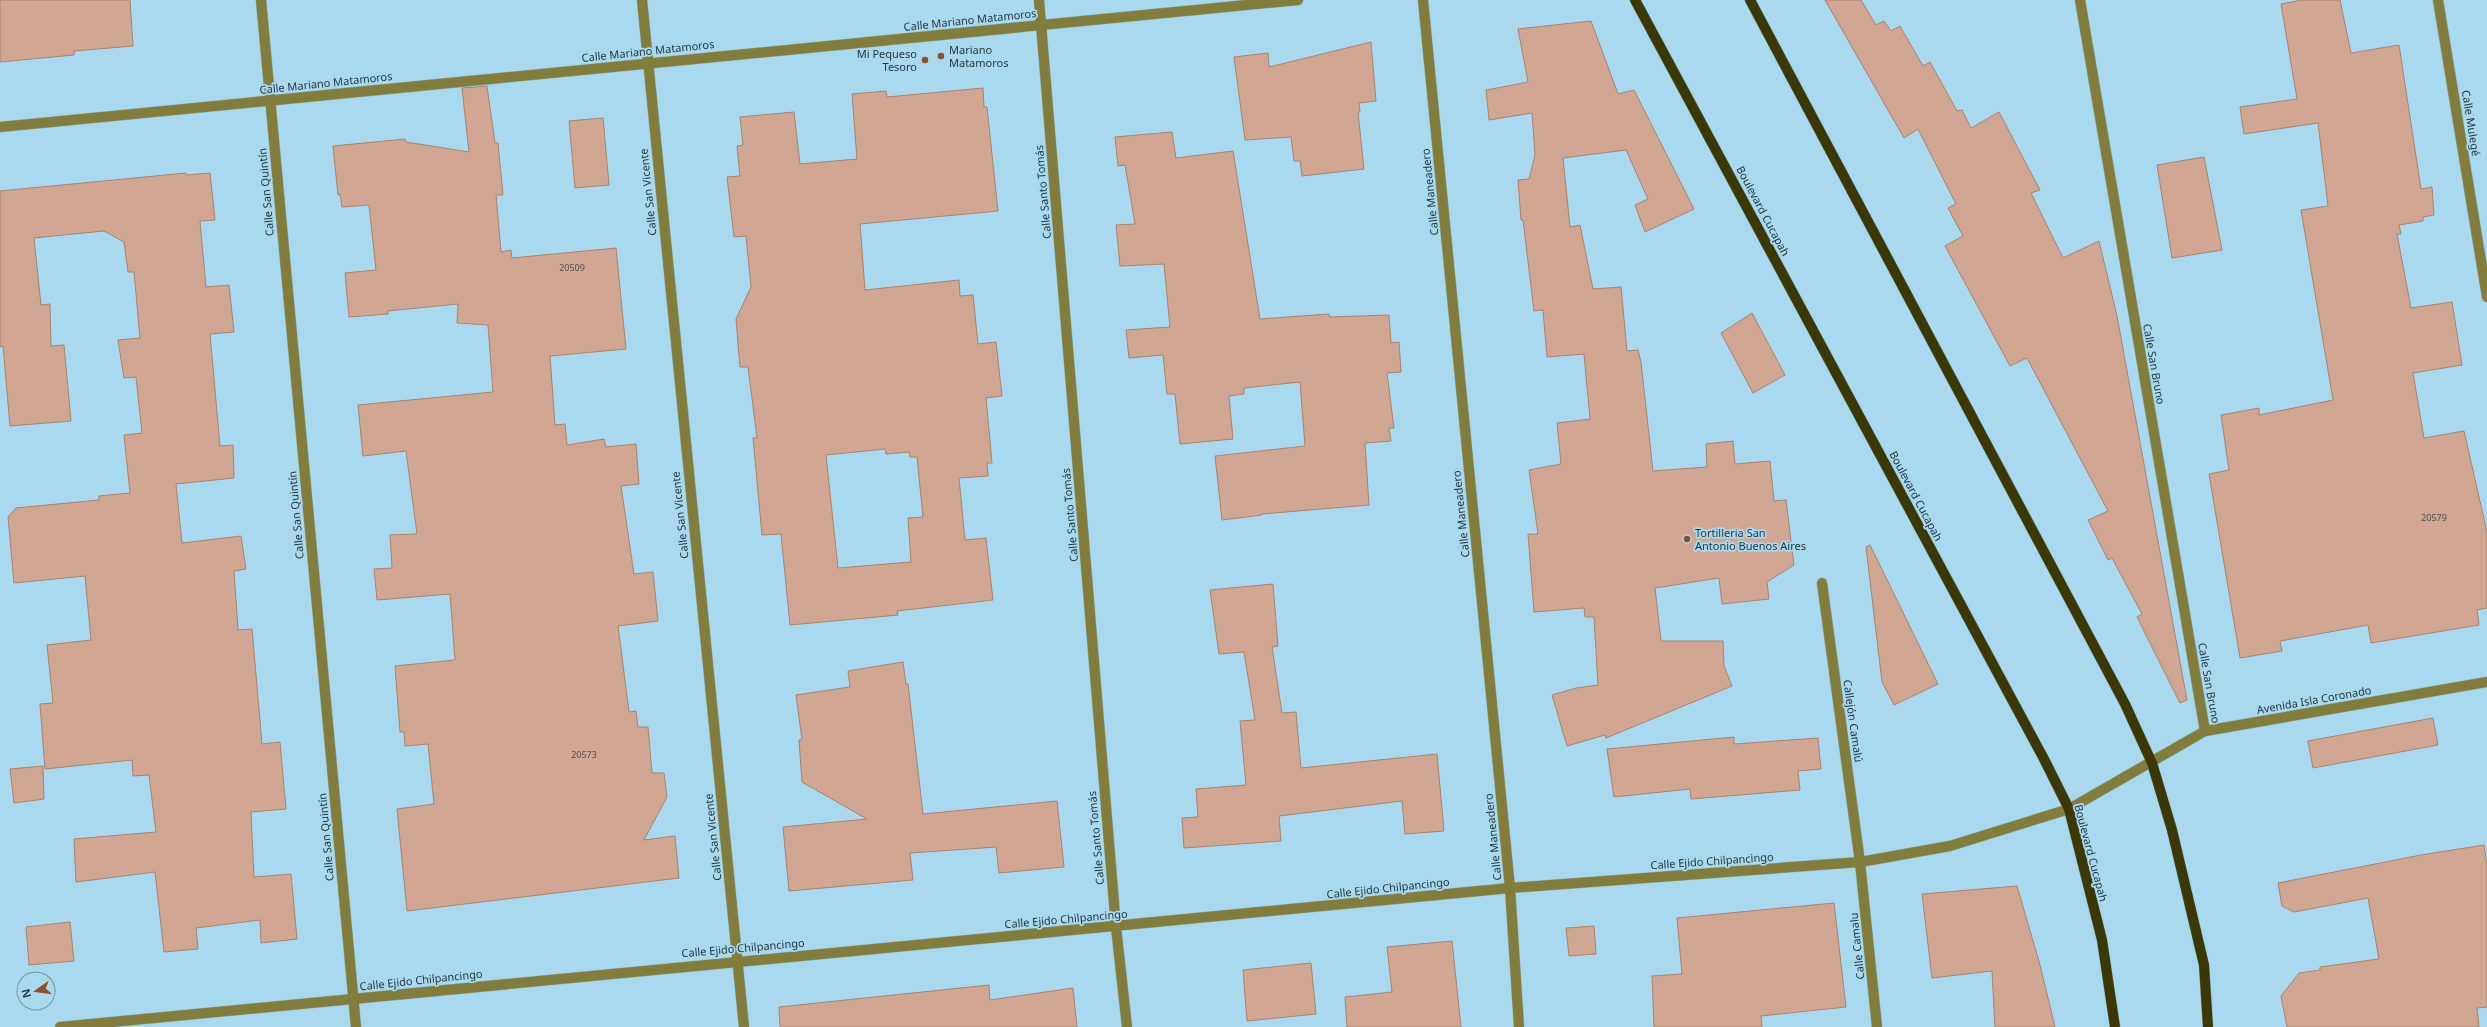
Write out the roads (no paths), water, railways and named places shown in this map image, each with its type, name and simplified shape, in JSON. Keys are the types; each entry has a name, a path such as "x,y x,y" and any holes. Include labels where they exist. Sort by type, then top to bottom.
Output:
{"main road":[{"name":"Boulevard Cucapah","path":"1635,0 2044,759 2069,810 2102,940 2115,1027"},
{"path":"1750,0 2125,704 2152,763 2172,830 2204,965 2208,1027"}],"street":[{"name":"Calle San Quintín","path":"260,0 356,1027"},
{"name":"Calle San Vicente","path":"642,0 744,1027"},
{"name":"Calle Santo Tomás","path":"1039,0 1116,927 1127,1027"},
{"name":"Calle Mariano Matamoros","path":"0,127 1298,0"},
{"name":"Calle Maneadero","path":"1423,0 1510,888 1519,1027"},
{"name":"Calle San Bruno","path":"2080,0 2205,731"},
{"name":"Calle Mulegé","path":"2438,0 2487,297"},
{"name":"Callejón Camalú","path":"1822,583 1860,862"},
{"name":"Avenida Isla Coronado","path":"2069,810 2205,731 2487,682"},
{"name":"Calle Ejido Chilpancingo","path":"60,1027 737,961 1116,927 1510,888 1860,862 1950,846 2069,810"},
{"name":"Calle Camalu","path":"1860,862 1877,1027"}],"place":[{"name":"Mariano Matamoros","path":"941,56"},
{"name":"Mi Pequeso Tesoro","path":"925,60"},
{"name":"Tortilleria San Antonio Buenos Aires","path":"1687,539"}]}
